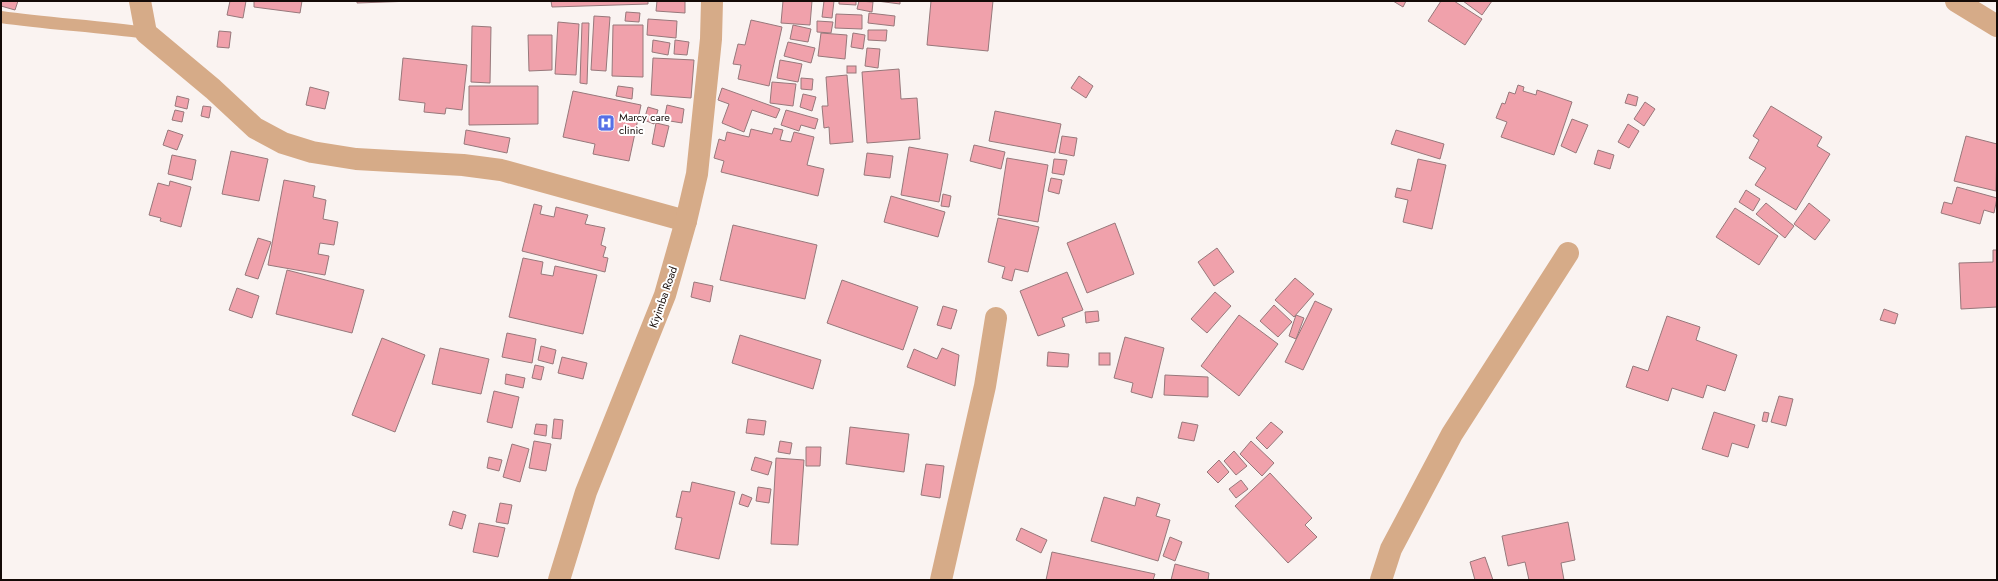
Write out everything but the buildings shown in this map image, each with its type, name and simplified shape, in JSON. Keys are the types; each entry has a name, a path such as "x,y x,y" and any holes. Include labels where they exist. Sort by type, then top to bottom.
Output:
{"street":[{"path":"140,1 146,33 213,89 255,128 283,143 312,152 356,159 500,170 686,221"},
{"name":"Kiyimba Road","path":"558,580 586,492 665,295 686,221 697,174 711,39 712,1"},
{"path":"1956,1 1997,26"},
{"path":"1381,580 1391,549 1452,434 1568,253"},
{"path":"941,580 985,386 996,318"}],"lane":[{"path":"1,17 38,23 101,27 146,33"}],"place":[{"name":"Marcy care clinic","path":"606,123"}]}
